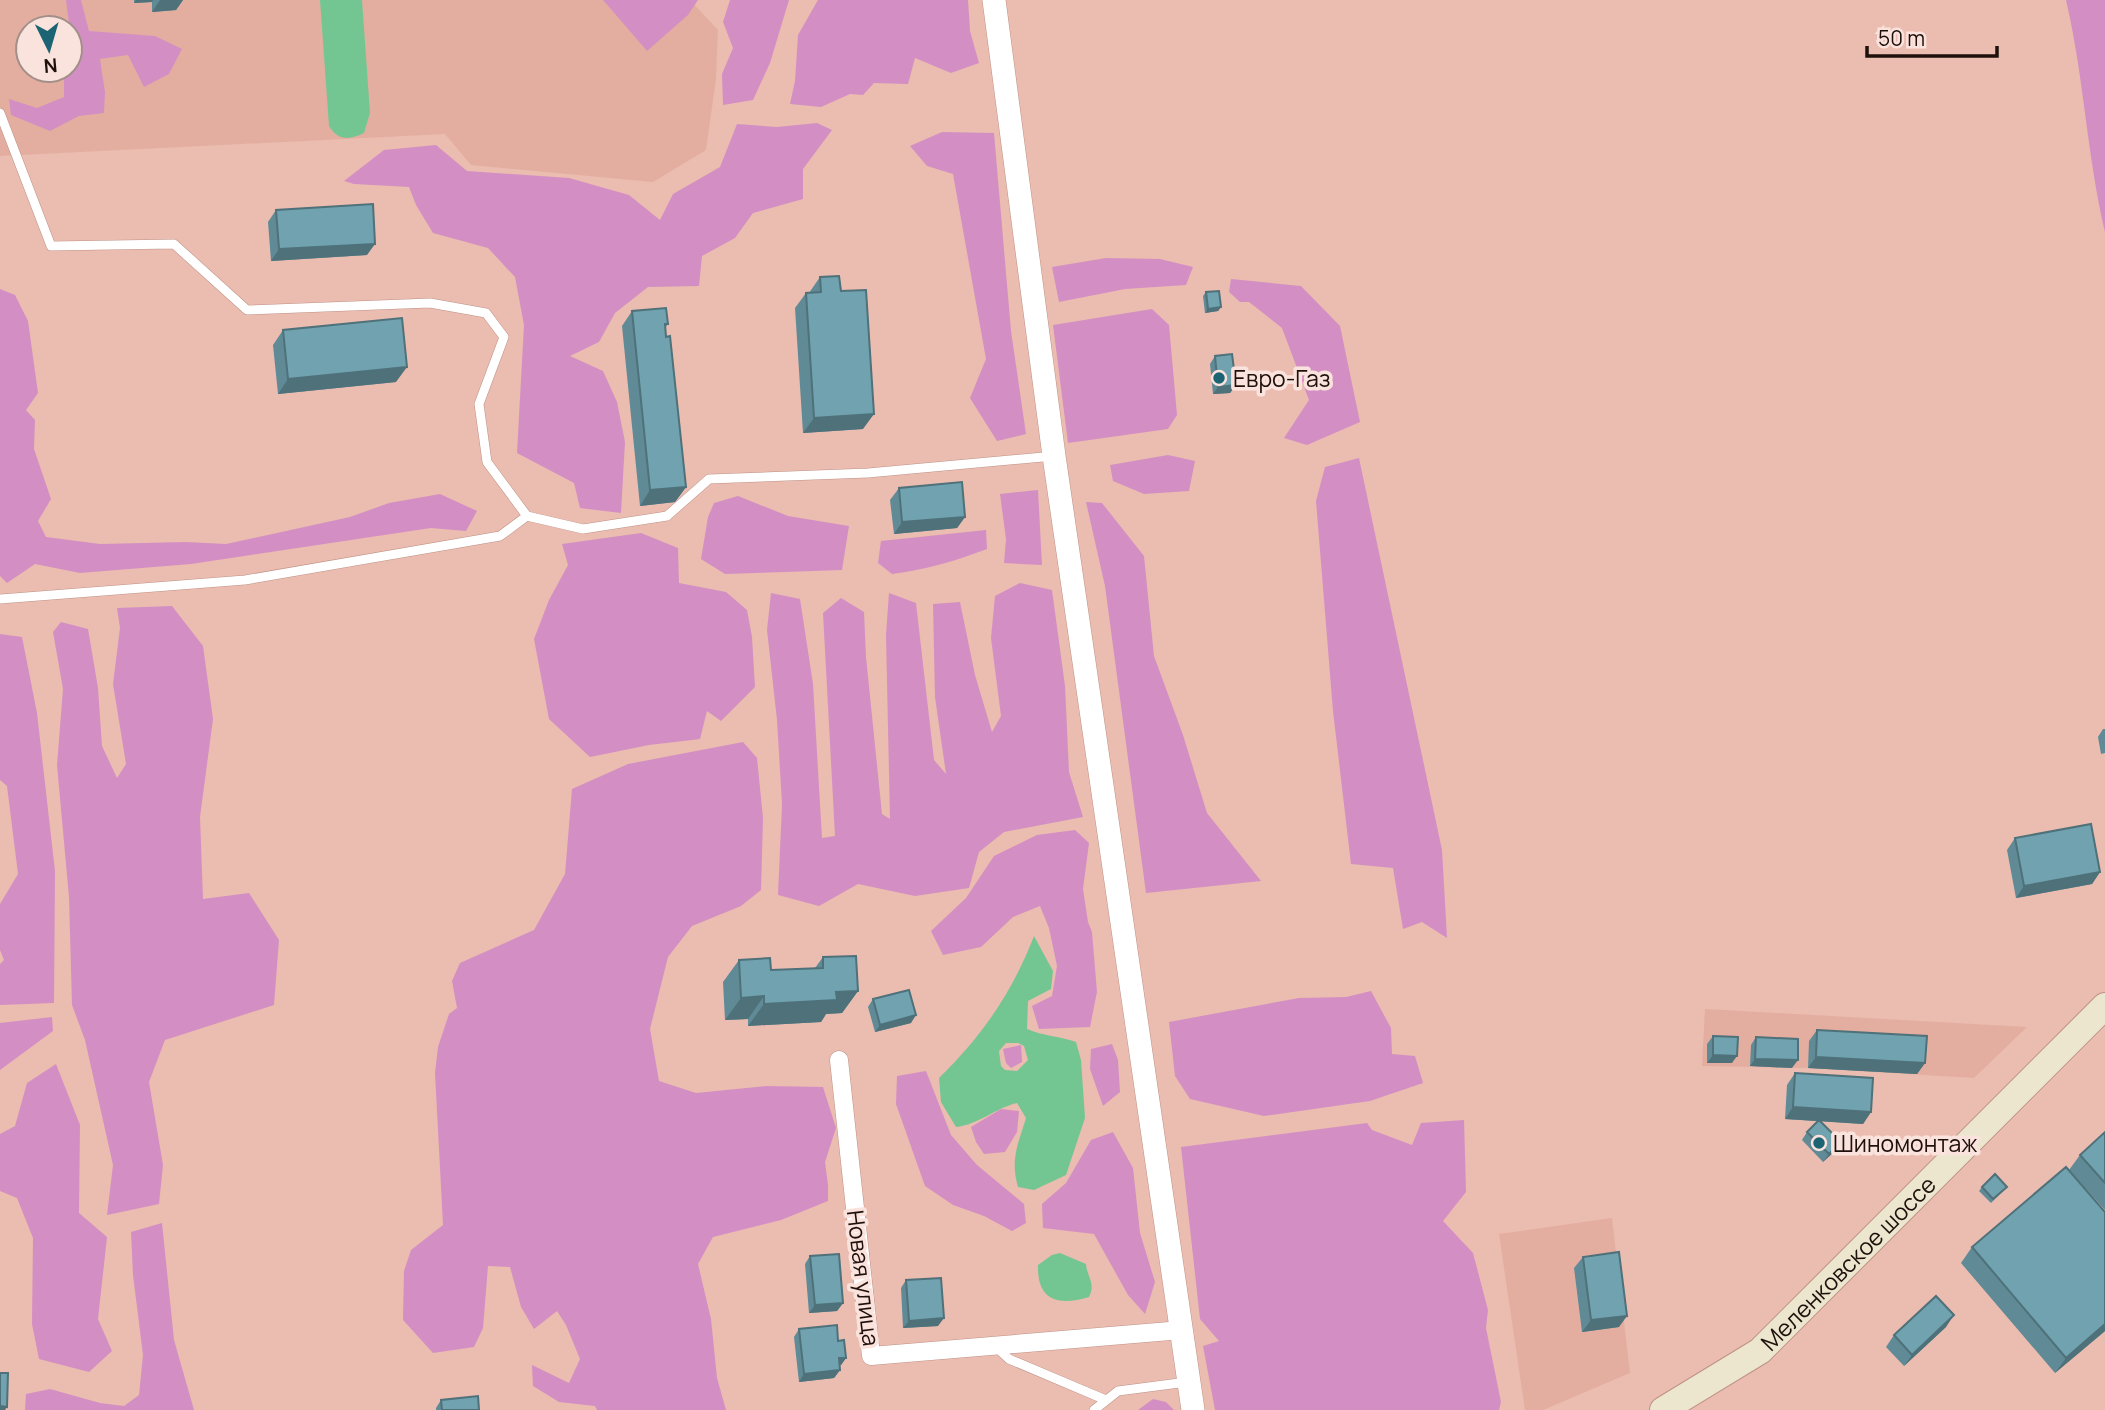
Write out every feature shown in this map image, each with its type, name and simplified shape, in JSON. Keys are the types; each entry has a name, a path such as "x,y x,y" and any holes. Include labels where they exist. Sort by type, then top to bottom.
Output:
{"main road":[{"name":"Меленковское шоссе","path":"1663,1410 1760,1351 2105,1006"}],"street":[{"path":"994,0 1054,456 1193,1410"},
{"name":"Новая улица","path":"839,1059 871,1356 996,1348 1182,1330"}],"lane":[{"path":"0,113 51,246 174,244 247,310 430,303 486,313 504,337 479,404 486,462 527,516 583,529 667,516 709,479 868,473 1054,456"},
{"path":"0,599 245,580 500,536 527,516"},
{"path":"996,1348 1010,1359 1106,1401"},
{"path":"1094,1410 1118,1391 1189,1381"}],"shaded area":[{"path":"0,0 690,0 718,30 716,79 706,150 653,182 471,165 445,134 0,156"},
{"path":"66,0 81,0 89,31 155,36 182,49 169,74 144,87 128,55 100,59 105,92 104,113 79,116 50,131 11,115 9,99 37,108 64,97 64,84 84,84 84,14 68,14"},
{"path":"320,0 362,0 370,113 364,133 354,137 340,137 329,126"},
{"path":"603,0 698,0 688,15 647,51"},
{"path":"730,0 789,0 770,63 753,100 723,105 722,74 733,48 723,22"},
{"path":"818,0 968,0 970,31 979,63 951,73 915,58 908,84 874,83 863,95 850,94 821,107 790,104 795,81 798,35"},
{"path":"2066,0 2105,0 2105,232 2094,175"},
{"path":"817,123 832,130 803,169 803,199 753,213 735,238 702,256 699,286 648,287 615,313 599,342 570,356 603,371 617,402 625,442 621,513 580,508 574,483 517,453 524,325 515,277 488,248 433,233 416,205 409,187 344,181 384,150 436,145 467,171 569,178 629,195 660,220 673,194 720,167 737,124 777,127"},
{"path":"942,132 994,133 1011,331 1026,434 997,441 970,398 986,359 953,174 927,166 910,146"},
{"path":"1106,258 1160,259 1193,267 1186,285 1125,289 1059,302 1052,267"},
{"path":"1231,279 1301,286 1340,326 1360,422 1307,445 1284,438 1309,400 1282,328 1249,302 1240,302 1229,292"},
{"path":"0,289 15,295 28,321 38,393 26,410 35,420 34,449 51,499 38,521 46,537 100,544 226,544 350,517 389,503 440,494 477,511 466,531 431,528 191,564 80,573 35,564 7,583 0,576"},
{"path":"1152,309 1169,325 1177,415 1168,429 1068,443 1053,325"},
{"path":"1168,455 1195,461 1189,491 1144,494 1113,481 1110,465"},
{"path":"1359,458 1442,850 1447,938 1422,922 1403,929 1393,868 1351,864 1333,711 1316,501 1325,467"},
{"path":"1038,490 1042,565 1004,563 1006,539 1000,494"},
{"path":"738,496 788,516 849,526 842,570 725,574 701,559 708,517 714,503"},
{"path":"1086,502 1102,503 1144,556 1154,656 1183,735 1207,813 1261,881 1146,893 1105,586"},
{"path":"986,530 987,549 952,561 892,574 878,563 881,541"},
{"path":"641,533 678,548 679,583 726,592 747,610 752,637 755,687 721,721 707,711 700,739 649,745 590,757 549,719 534,639 549,600 568,565 562,544"},
{"path":"1020,583 1052,590 1065,686 1069,772 1083,817 1004,832 979,852 969,888 915,896 858,884 819,906 778,895 782,804 777,720 767,630 771,593 800,599 813,684 822,838 835,836 823,613 841,598 864,612 882,814 890,819 886,635 889,593 916,603 934,760 946,774 935,697 933,604 960,602 975,675 992,732 1001,716 991,638 995,596"},
{"path":"172,606 203,646 213,719 200,817 203,899 249,893 279,940 274,1005 165,1040 149,1082 163,1165 159,1204 107,1215 113,1165 85,1040 72,1005 69,897 57,765 63,689 53,632 61,622 88,629 98,688 102,746 117,778 126,764 113,684 120,628 117,608"},
{"path":"0,634 22,637 37,713 55,871 54,1003 0,1005 0,964 4,960 0,950 0,904 18,874 7,786 0,780"},
{"path":"743,742 757,758 763,818 761,890 741,906 692,926 668,957 650,1029 659,1081 696,1093 766,1086 823,1087 836,1128 825,1162 828,1201 781,1220 713,1237 698,1264 711,1319 717,1378 726,1410 597,1410 595,1406 559,1402 533,1386 532,1365 569,1383 580,1359 557,1311 534,1329 521,1307 510,1267 488,1266 483,1328 474,1347 433,1353 403,1320 404,1271 411,1250 443,1225 435,1073 438,1047 449,1014 457,1008 452,981 460,963 534,930 565,874 572,789 628,764"},
{"path":"1075,830 1089,843 1083,889 1092,932 1097,992 1090,1027 1039,1029 1032,1006 1052,996 1057,966 1049,928 1040,906 1013,917 981,947 943,955 931,931 966,898 994,856 1037,835"},
{"path":"1034,936 1053,971 1051,989 1028,1001 1027,1029 1076,1042 1081,1060 1085,1118 1066,1175 1034,1190 1018,1187 1016,1177 1016,1152 1026,1118 1017,1103 972,1123 956,1127 941,1102 939,1078 982,1030 1006,995","holes":["1006,1043 1024,1046 1028,1060 1017,1071 1005,1070 1001,1066 999,1051"]},
{"path":"1371,991 1391,1028 1392,1054 1415,1056 1423,1083 1370,1101 1264,1116 1190,1099 1175,1076 1169,1022 1299,998 1346,997"},
{"path":"1705,1009 2027,1027 1974,1078 1808,1068 1702,1066"},
{"path":"52,1017 53,1031 0,1070 0,1023"},
{"path":"1112,1044 1118,1060 1120,1092 1103,1106 1090,1069 1091,1049"},
{"path":"1021,1045 1022,1062 1011,1068 1006,1063 1003,1049"},
{"path":"56,1064 80,1125 79,1213 107,1237 98,1319 112,1351 89,1372 39,1359 32,1324 33,1238 17,1198 0,1191 0,1134 15,1126 27,1083"},
{"path":"926,1071 951,1135 977,1165 1024,1204 1026,1223 1012,1231 984,1216 953,1205 925,1186 896,1104 897,1076"},
{"path":"1001,1109 1019,1111 1017,1132 1005,1152 984,1154 971,1127"},
{"path":"1464,1120 1466,1192 1443,1221 1473,1253 1488,1310 1486,1328 1501,1402 1499,1410 1215,1410 1203,1346 1219,1341 1200,1319 1181,1147 1367,1123 1372,1130 1412,1145 1421,1123"},
{"path":"1113,1132 1133,1168 1140,1233 1155,1282 1145,1314 1128,1295 1094,1234 1043,1228 1042,1204 1066,1183 1091,1140"},
{"path":"1612,1218 1630,1373 1543,1410 1525,1410 1499,1234"},
{"path":"162,1223 174,1340 194,1410 25,1410 26,1394 50,1389 100,1403 124,1406 139,1395 143,1355 133,1275 131,1232"},
{"path":"1060,1253 1086,1264 1091,1284 1089,1297 1059,1300 1052,1298 1041,1286 1038,1265"},
{"path":"1153,1399 1166,1402 1174,1410 1138,1410"}],"building":[{"path":"373,204 375,244 279,249 276,210"},
{"path":"839,276 841,291 866,290 874,414 814,418 806,293 821,292 820,277"},
{"path":"1219,291 1221,307 1208,309 1206,292"},
{"path":"666,308 666,337 670,336 686,487 650,490 632,311"},
{"path":"402,318 407,367 288,379 283,330"},
{"path":"1232,354 1236,385 1218,387 1215,356"},
{"path":"962,482 965,517 902,522 899,488"},
{"path":"2091,824 2100,872 2024,886 2015,838"},
{"path":"856,956 858,991 836,992 837,1000 764,1004 764,996 741,998 739,960 770,958 771,970 823,968 823,957"},
{"path":"909,990 916,1015 880,1025 873,999"},
{"path":"1817,1030 1927,1036 1925,1063 1816,1057"},
{"path":"1713,1036 1738,1037 1737,1056 1713,1055"},
{"path":"1756,1037 1798,1039 1798,1060 1755,1059"},
{"path":"1795,1073 1873,1078 1871,1112 1793,1107"},
{"path":"1819,1120 1841,1142 1829,1154 1807,1132"},
{"path":"2105,1132 2105,1183 2080,1155"},
{"path":"2066,1167 2105,1212 2105,1324 2066,1358 1972,1247"},
{"path":"1995,1174 2007,1187 1993,1199 1982,1187"},
{"path":"1619,1252 1627,1316 1591,1320 1583,1257"},
{"path":"839,1254 843,1303 815,1305 810,1256"},
{"path":"941,1278 944,1318 909,1321 906,1280"},
{"path":"1936,1296 1954,1315 1912,1355 1894,1335"},
{"path":"837,1325 838,1341 844,1340 846,1358 839,1358 840,1370 804,1374 799,1329"},
{"path":"0,1373 8,1373 7,1407 0,1406"},
{"path":"478,1396 479,1410 442,1410 441,1400"}],"place":[{"name":"Евро-Газ","path":"1219,378"},
{"name":"Шиномонтаж","path":"1819,1143"}]}
